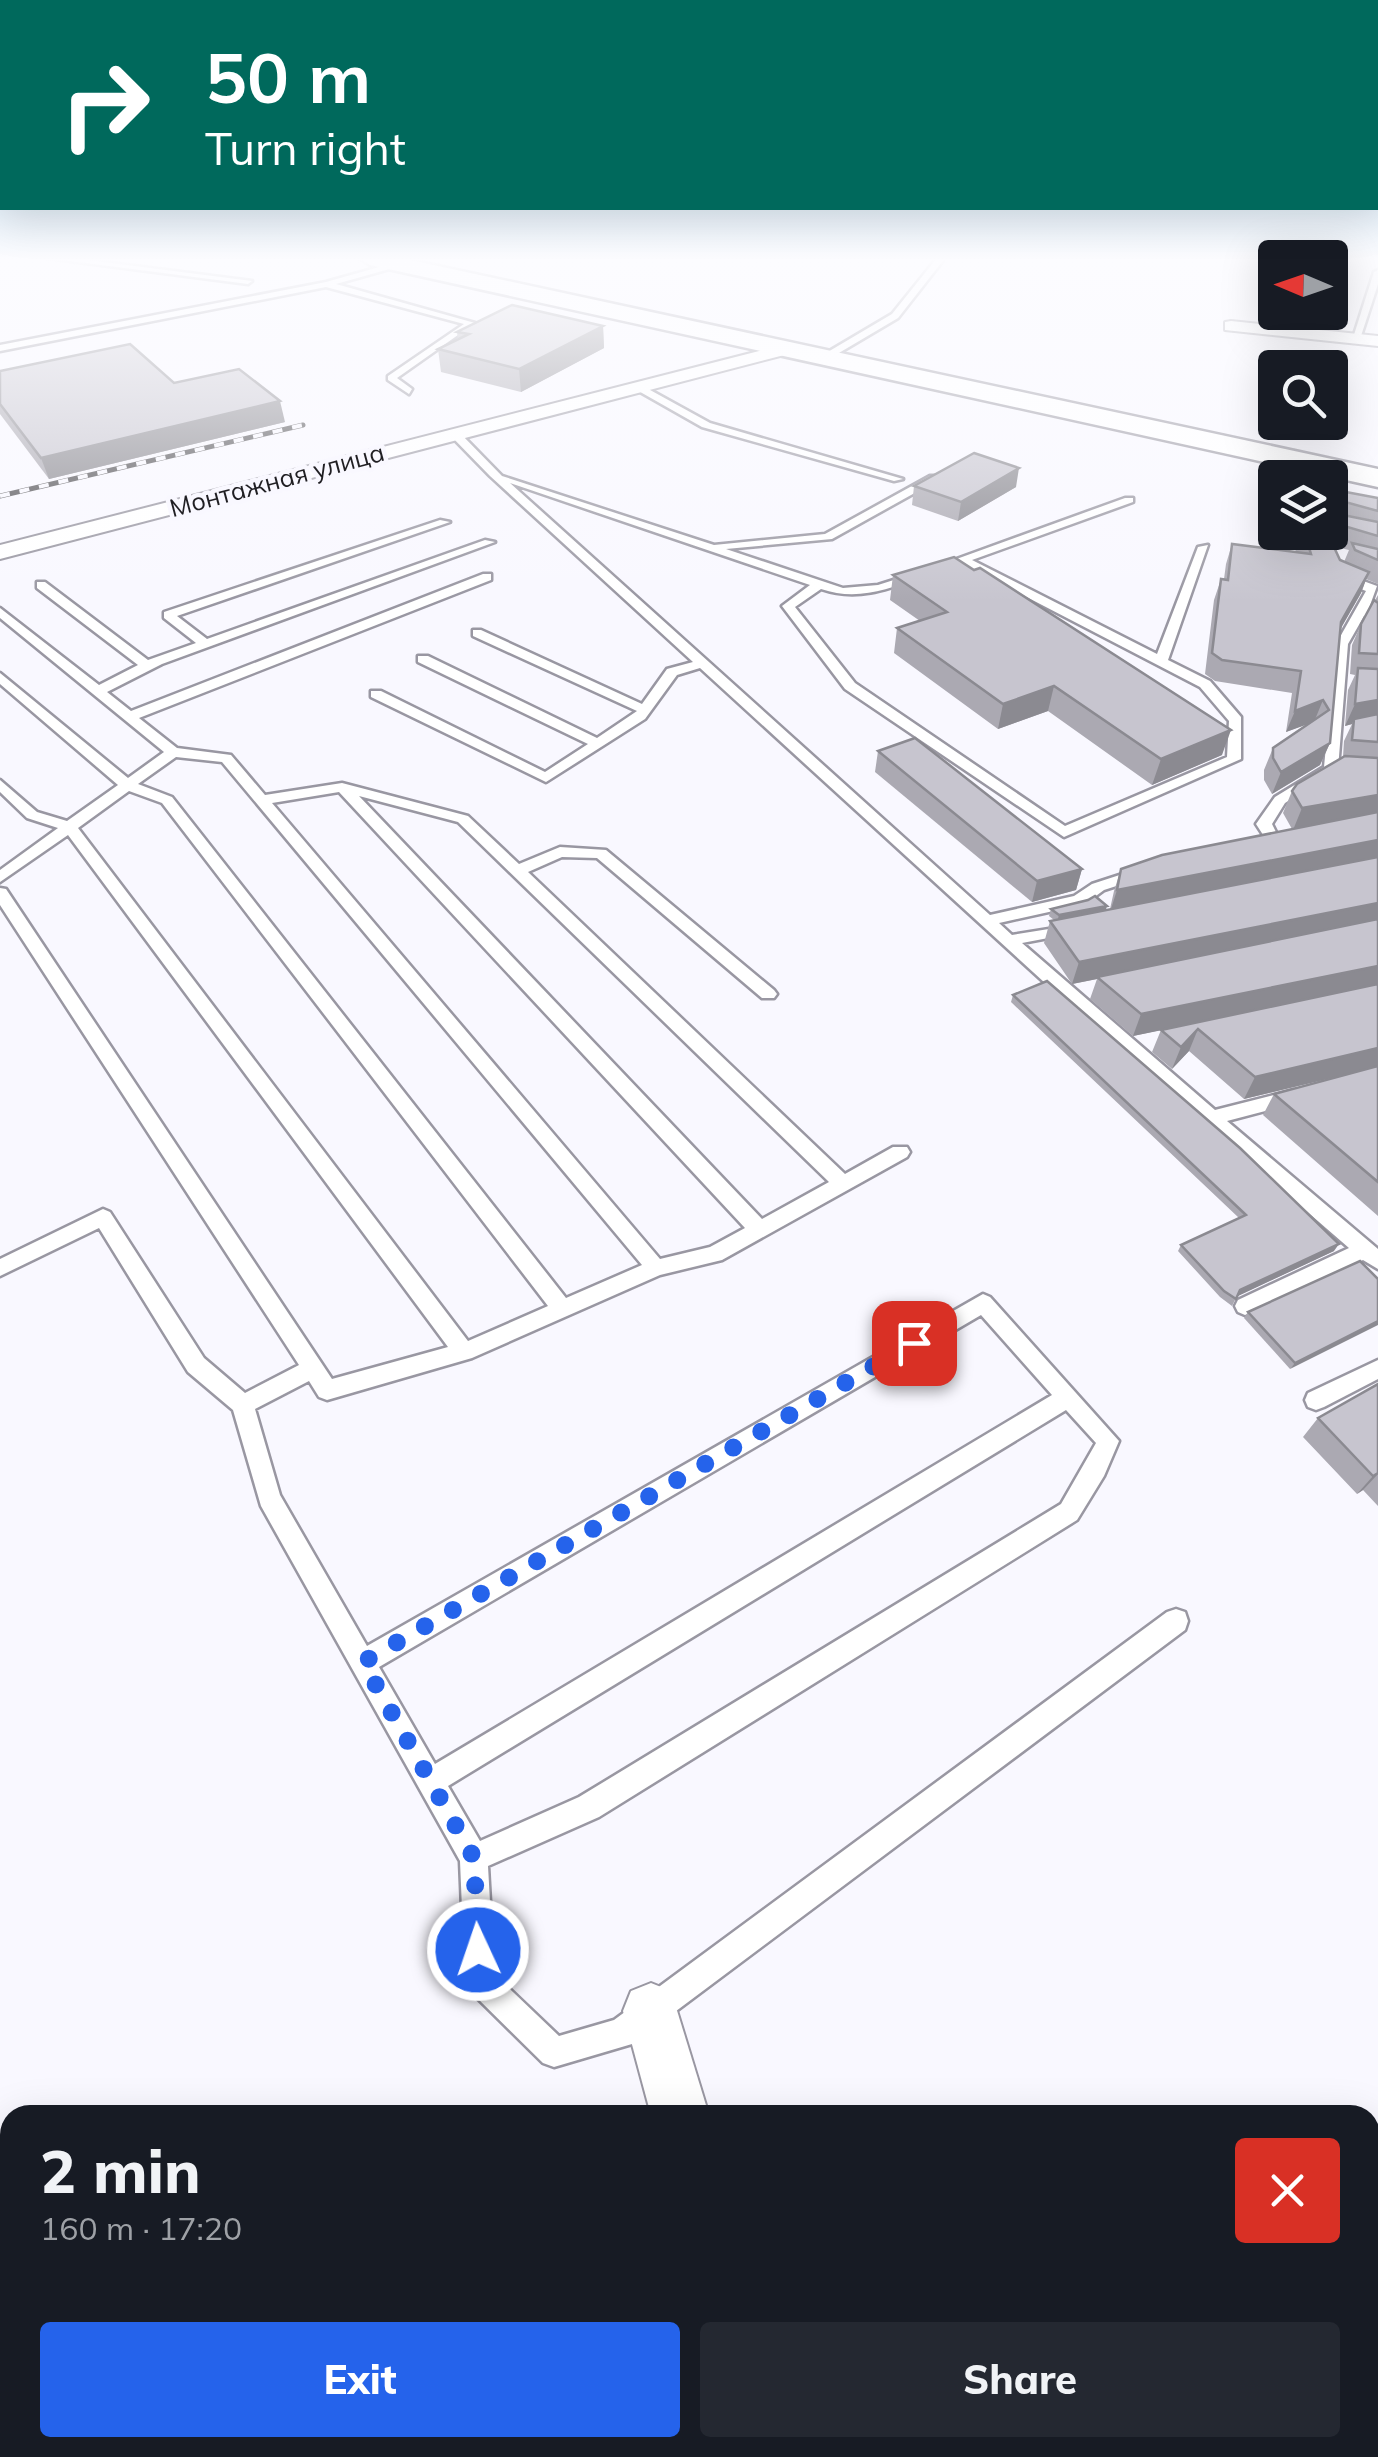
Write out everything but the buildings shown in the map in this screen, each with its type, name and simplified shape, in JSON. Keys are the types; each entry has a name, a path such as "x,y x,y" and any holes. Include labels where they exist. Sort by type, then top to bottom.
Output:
{"main road":[{"path":"885,373 1258,463"},
{"path":"1348,481 1378,478"}],"street":[{"name":"Монтажная улица","path":"0,552 694,373"},
{"path":"650,2011 677,2105"}],"lane":[{"path":"399,373 391,378 409,391"},
{"path":"638,387 706,425 898,479"},
{"path":"454,434 1069,994 1371,1255 1245,1306"},
{"path":"707,546 828,537 947,471"},
{"path":"494,474 842,592 862,592 929,570"},
{"path":"946,564 1129,500"},
{"path":"206,644 168,615 444,522"},
{"path":"98,692 147,666 489,542"},
{"path":"1160,661 1204,547"},
{"path":"1274,841 1264,824 1280,800 1339,770 1338,682 1342,644 1376,590 1338,576 1328,550"},
{"path":"1329,553 1345,557"},
{"path":"819,585 788,606 850,686 1064,832 1234,759 1236,720 1204,684 962,559"},
{"path":"129,717 487,576"},
{"path":"41,584 147,666"},
{"path":"1362,610 1378,621"},
{"path":"0,612 172,752 226,758 656,1268"},
{"path":"477,632 645,710"},
{"path":"423,659 598,744"},
{"path":"376,694 546,778 645,710 672,672 704,662"},
{"path":"0,677 127,786 167,800 563,1309"},
{"path":"1338,682 1356,683"},
{"path":"0,877 172,752"},
{"path":"0,784 32,816 69,828 464,1352"},
{"path":"261,800 342,788 464,819 842,1183"},
{"path":"342,788 759,1229"},
{"path":"1256,845 1309,835"},
{"path":"518,871 560,852 601,853 768,994"},
{"path":"990,920 1079,900 1098,887 1167,866"},
{"path":"0,892 326,1390 464,1352 656,1268 714,1254 900,1152"},
{"path":"1012,940 1089,925"},
{"path":"1069,994 1088,990"},
{"path":"1130,1047 1148,1043"},
{"path":"1212,1118 1322,1089"},
{"path":"0,1268 103,1217 196,1365 242,1405 270,1498 474,1858 480,1981 554,2052 621,2033 1176,1621"},
{"path":"363,1662 983,1304 1108,1441 1096,1470 1069,1512 589,1807 474,1858"},
{"path":"242,1405 313,1368"},
{"path":"1316,1400 1378,1370"},
{"path":"431,1781 1068,1398"}],"railway":[{"path":"0,496 303,425"}],"route":[{"path":"478,1950 474,1858 363,1662 914,1343"}]}
